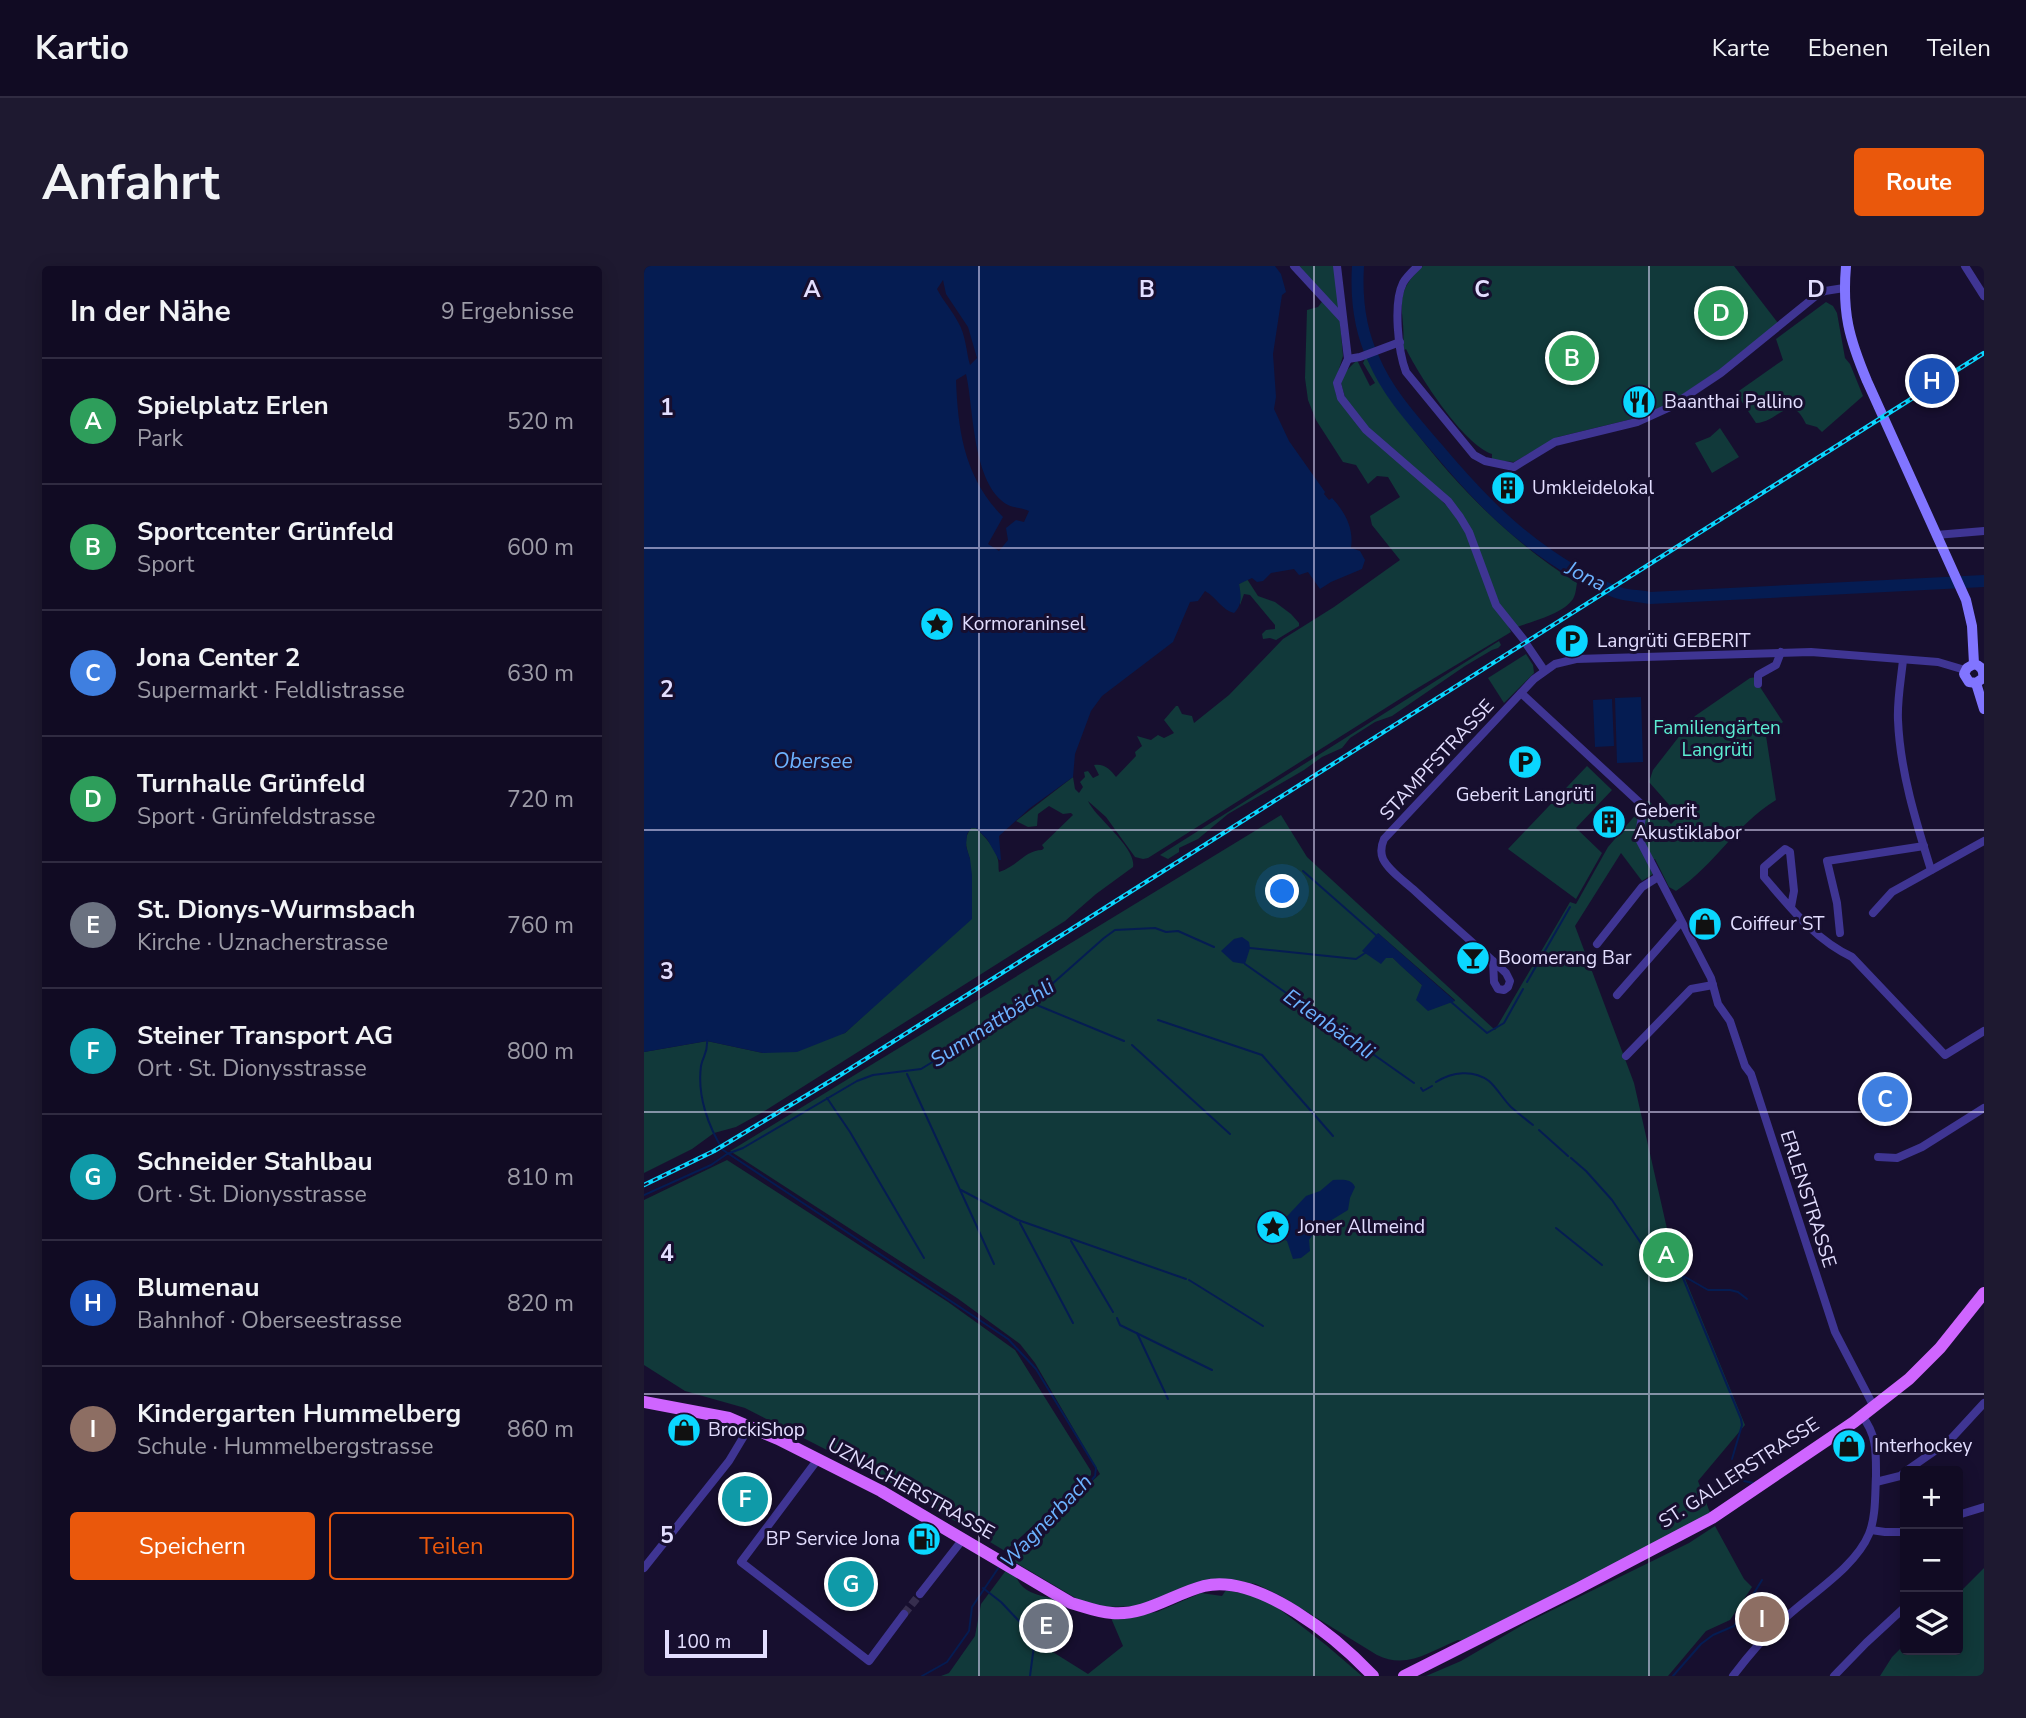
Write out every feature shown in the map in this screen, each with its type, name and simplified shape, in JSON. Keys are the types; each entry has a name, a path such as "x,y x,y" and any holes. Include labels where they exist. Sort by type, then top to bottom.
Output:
{"main road":[{"name":"ST. GALLERSTRASSE","path":"1404,1676 1688,1532 1862,1416 1909,1380 1984,1293"},
{"name":"UZNACHERSTRASSE","path":"644,1402 704,1412 750,1426 881,1491 1071,1603 1094,1611 1130,1613 1206,1586 1222,1584 1252,1589 1269,1596 1307,1621 1332,1639 1373,1676"}],"street":[{"path":"1294,266 1342,319"},
{"path":"1337,266 1348,359 1338,383 1341,398 1366,430 1447,501 1460,517 1469,532 1496,605 1544,670"},
{"path":"1419,266 1405,280 1398,302 1401,357 1409,377 1471,452 1485,461 1514,467 1555,442 1637,422 1670,407 1718,375 1817,295 1844,288"},
{"path":"1846,266 1846,317 1860,365 1965,598 1972,626 1977,670 1983,678 1976,683"},
{"path":"1965,266 1984,296"},
{"path":"1348,359 1400,342"},
{"path":"1936,535 1984,531"},
{"path":"1758,684 1757,677 1776,665 1781,652"},
{"name":"STAMPFSTRASSE","path":"1493,961 1385,862 1381,849 1384,839 1544,670 1576,659 1781,652 1842,653 1938,662 1977,670"},
{"path":"1903,660 1898,709 1899,736 1910,797 1931,870"},
{"path":"1976,683 1967,680 1977,670"},
{"path":"1976,683 1984,709"},
{"name":"ERLENSTRASSE","path":"1521,693 1640,803 1643,816 1639,839 1730,1021 1745,1066 1751,1074 1835,1332 1874,1407"},
{"path":"1873,913 1892,892 1984,841"},
{"path":"1840,933 1837,903 1827,860 1924,846"},
{"path":"1791,907 1794,891 1790,852 1784,849 1764,867 1762,874 1812,931 1836,950 1852,957 1945,1055 1984,1031"},
{"path":"1597,944 1642,887 1658,877"},
{"path":"1617,995 1681,922"},
{"path":"1626,1056 1691,989 1713,985"},
{"path":"1878,1157 1897,1158 1922,1147 1984,1108"},
{"path":"1914,1466 1949,1441 1984,1404"},
{"path":"1733,1676 1751,1652 1781,1621 1855,1557 1871,1530 1876,1482 1875,1439 1871,1427 1862,1416"},
{"path":"644,1568 729,1461 750,1426"},
{"path":"818,1459 741,1562 869,1661 904,1614"},
{"path":"1876,1482 1900,1476"},
{"path":"1963,1514 1984,1507"},
{"path":"1871,1530 1900,1532"},
{"path":"920,1594 963,1539"},
{"path":"1834,1676 1900,1612"}],"green space":[{"path":"1294,266 1335,266 1343,356 1335,382 1336,395 1361,430 1431,490 1462,525 1511,632 1148,858 1135,857 1106,817 1088,801 1129,851 1133,867 1065,921 763,1112 736,1127 714,1133 692,1149 644,1173 644,1052 707,1041 763,1053 845,1033 901,981 970,859 966,839 971,828 976,828 992,847 997,856 999,872 1031,853 1042,850 1042,845 1073,815 1063,814 1049,806 1038,814 1037,826 1028,827 1016,821 1073,777 1075,789 1079,793 1083,787 1080,782 1085,777 1084,772 1088,771 1093,778 1099,775 1094,765 1104,766 1116,777 1142,746 1137,736 1151,740 1158,735 1164,738 1174,733 1164,720 1176,706 1182,714 1192,716 1194,723 1229,695 1283,639 1400,560 1372,525 1370,516 1400,497 1388,477 1377,476 1368,484 1356,465 1343,462 1316,420 1308,400 1305,378 1307,310 1318,307 1324,299"},
{"path":"1423,266 1734,266 1778,323 1719,370 1662,408 1640,417 1558,437 1514,462 1492,460 1492,454 1481,448 1456,424 1421,376 1406,349 1402,351 1402,297 1412,278"},
{"path":"1826,302 1833,306 1837,313 1845,358 1863,396 1822,432 1817,427 1806,424 1795,409 1789,408 1756,423 1736,393 1783,360 1776,339"},
{"path":"1366,357 1408,422 1458,483 1515,538 1577,583 1574,597 1562,609 1517,627 1500,605 1466,521 1371,431 1346,401 1341,383 1346,371 1357,360 1370,386 1375,383 1363,363"},
{"path":"1720,428 1739,457 1712,473 1695,443 1710,437"},
{"path":"1247,579 1258,596 1275,602 1291,614 1299,626 1276,640 1263,639 1262,634 1266,630 1275,629 1275,625 1250,595 1244,594 1240,605 1239,584"},
{"path":"1499,641 1501,645 1498,648 1465,666 1392,716 1375,722 1350,738 1342,748 1322,757 1228,814 1198,839 1179,848 1179,852 1168,859 1160,855"},
{"path":"1526,654 1533,665 1534,673 1504,703 1488,678"},
{"name":"Familiengärten Langrüti","path":"1757,677 1758,684 1783,722 1766,736 1776,800 1748,821 1703,869 1676,891 1669,887 1655,859 1647,863 1653,874 1642,881 1621,853 1575,926 1634,1083 1670,1242 1745,1425 1698,1481 1712,1518 1463,1641 1458,1640 1418,1657 1398,1661 1377,1655 1281,1596 1256,1584 1225,1579 1137,1606 1105,1607 1079,1600 1008,1558 1100,1474 1035,1363 1020,1344 957,1298 730,1151 1281,815 1307,857 1495,1030 1570,902 1576,904 1608,847 1638,812 1640,803 1649,801 1671,824 1679,816 1649,782 1653,770 1695,716 1750,678","holes":["1378,933 1455,1000 1422,985 1393,958 1386,958"]},
{"path":"1587,766 1612,790 1576,828 1602,853 1576,899 1508,849"},
{"path":"727,1160 948,1302 1015,1350 1091,1475 1005,1551 893,1484 745,1408 685,1391 644,1365 644,1200"},
{"path":"1715,1526 1744,1579 1752,1587 1730,1620 1706,1631 1668,1676 1426,1676 1461,1661 1526,1623 1689,1543"},
{"path":"1984,1568 1984,1676 1880,1676 1900,1649 1900,1655 1963,1655 1963,1589"},
{"path":"1007,1569 1027,1590 1057,1599 1032,1639 1088,1674 1123,1646 1111,1618 1157,1612 1201,1593 1222,1596 1226,1590 1265,1598 1362,1676 941,1676 949,1673 975,1636 981,1604"}],"water":[{"name":"Obersee","path":"644,266 1275,266 1281,274 1286,292 1282,295 1273,354 1276,397 1274,409 1289,441 1324,494 1329,500 1332,498 1345,515 1350,527 1351,548 1360,551 1365,560 1362,569 1320,589 1308,572 1299,575 1294,569 1271,573 1263,581 1257,582 1252,578 1239,584 1240,603 1234,613 1205,591 1198,601 1190,602 1173,642 1102,696 1091,711 1075,754 1073,777 1030,808 999,836 1001,860 987,839 976,828 971,828 967,834 966,846 972,875 972,919 845,1033 797,1052 763,1053 707,1041 644,1052","holes":["943,280 946,294 968,327 977,358 970,365 961,327 937,289","966,374 976,445 987,481 996,495 1008,505 1029,511 1024,522 1016,520 1006,528 1008,540 999,551 988,544 1003,517 980,487 966,454 962,436 956,380"]},
{"path":"1641,697 1643,762 1617,763 1615,698"},
{"path":"1612,699 1614,746 1595,747 1593,700"},
{"path":"1378,933 1455,1001 1428,1011 1416,1000 1422,985 1393,958 1386,958 1381,964 1362,951"},
{"path":"1242,937 1249,942 1250,948 1245,964 1233,962 1221,951 1234,939"},
{"path":"1333,1180 1349,1181 1355,1187 1348,1210 1317,1229 1309,1240 1310,1251 1301,1258 1293,1259 1287,1241 1276,1236 1276,1228 1306,1196 1320,1191"}],"waterway":[{"name":"Jona","path":"1358,266 1358,302 1365,338 1386,384 1402,406 1500,516 1535,546 1598,584 1623,594 1650,598 1984,581"},
{"path":"1303,871 1378,937"},
{"path":"1527,982 1570,907"},
{"name":"Summattbächli","path":"644,1195 743,1148 857,1081 873,1075 921,1069 1034,1000 1115,930 1155,928 1166,932 1178,931 1214,947"},
{"path":"1250,948 1356,959 1365,953"},
{"name":"Erlenbächli","path":"1245,964 1414,1083"},
{"path":"1450,1001 1487,1033 1504,1023 1523,989"},
{"path":"1032,1003 1124,1041"},
{"path":"1158,1020 1262,1055 1333,1136"},
{"path":"707,1040 700,1077 702,1099 708,1121 723,1150 1008,1339 1036,1369 1096,1468 1095,1476 1090,1482 1007,1558"},
{"path":"1132,1045 1230,1134"},
{"name":"Erlenbächli","path":"1436,1082 1462,1073 1483,1077 1511,1107 1533,1125"},
{"path":"907,1074 994,1264"},
{"name":"Erlenbächli","path":"1421,1088 1423,1091 1432,1086"},
{"path":"827,1098 924,1258"},
{"name":"Erlenbächli","path":"1539,1130 1568,1156"},
{"name":"Erlenbächli","path":"1571,1158 1612,1200 1657,1267 1687,1278 1708,1290 1730,1290 1747,1299"},
{"path":"961,1190 1018,1220 1186,1279"},
{"path":"1020,1223 1073,1323"},
{"path":"1556,1228 1602,1265"},
{"path":"1071,1241 1113,1312"},
{"name":"Erlenbächli","path":"1683,1278 1741,1419 1742,1425 1732,1459"},
{"path":"1189,1280 1263,1326"},
{"path":"1117,1318 1120,1325 1212,1370"},
{"path":"1137,1333 1168,1399"},
{"name":"Erlenbächli","path":"1735,1465 1744,1481 1753,1483"},
{"name":"Wagnerbach","path":"922,1676 947,1662 969,1631 972,1607 999,1567"},
{"name":"Erlenbächli","path":"1673,1676 1701,1644 1713,1635 1734,1626 1762,1580"},
{"path":"983,1588 1001,1602 1035,1638 1030,1676"}],"tunnel":[{"path":"904,1614 920,1594"}],"railway":[{"path":"644,1185 714,1151 837,1077 1984,353"}],"place":[{"name":"Turnhalle Grünfeld","path":"1721,313"},
{"name":"Sportcenter Grünfeld","path":"1572,358"},
{"name":"Blumenau","path":"1932,381"},
{"name":"Baanthai Pallino","path":"1639,402"},
{"name":"Umkleidelokal","path":"1508,488"},
{"name":"Kormoraninsel","path":"937,624"},
{"name":"Langrüti GEBERIT","path":"1572,641"},
{"name":"Geberit Langrüti","path":"1525,762"},
{"name":"Geberit Akustiklabor","path":"1609,822"},
{"name":"Coiffeur ST","path":"1705,924"},
{"name":"Boomerang Bar","path":"1473,958"},
{"name":"Jona Center 2","path":"1885,1099"},
{"name":"Joner Allmeind","path":"1273,1227"},
{"name":"Spielplatz Erlen","path":"1666,1255"},
{"name":"BrockiShop","path":"684,1430"},
{"name":"Interhockey","path":"1849,1446"},
{"name":"Steiner Transport AG","path":"745,1499"},
{"name":"BP Service Jona","path":"924,1539"},
{"name":"Schneider Stahlbau","path":"851,1584"},
{"name":"Kindergarten Hummelberg","path":"1762,1619"},
{"name":"St. Dionys-Wurmsbach","path":"1046,1626"}]}
